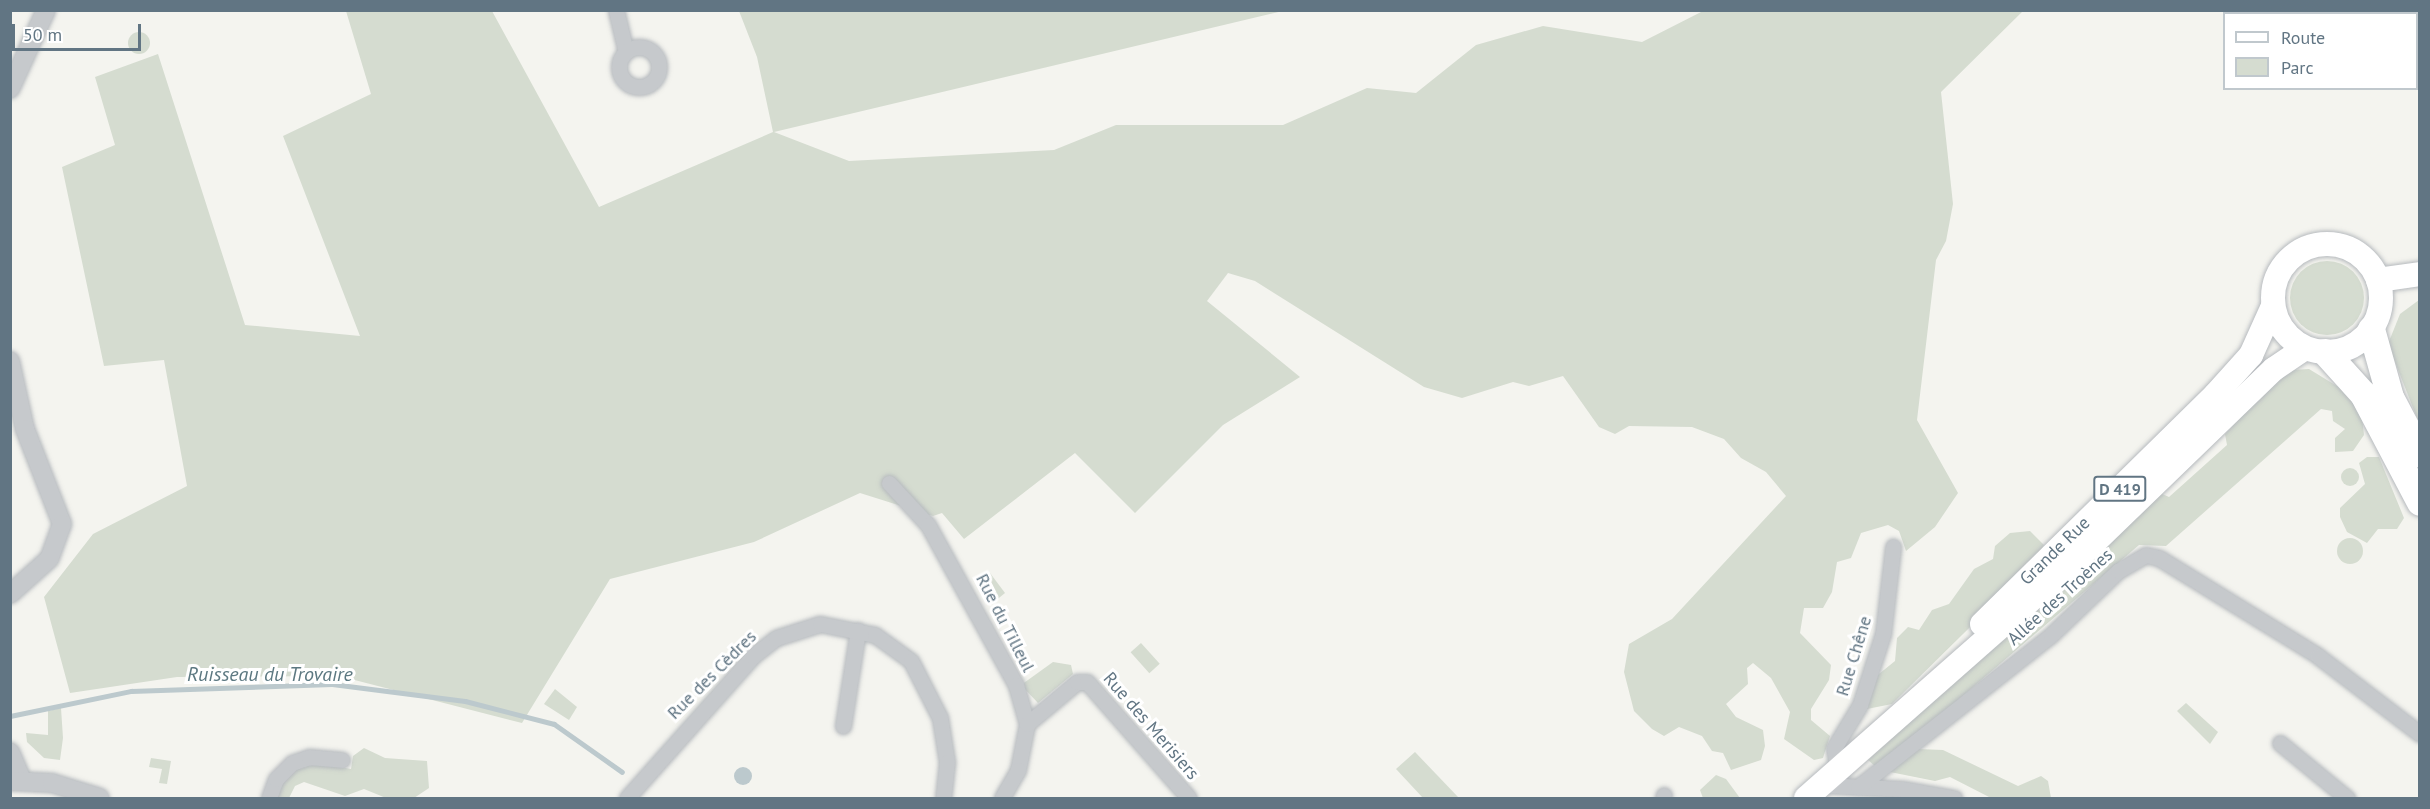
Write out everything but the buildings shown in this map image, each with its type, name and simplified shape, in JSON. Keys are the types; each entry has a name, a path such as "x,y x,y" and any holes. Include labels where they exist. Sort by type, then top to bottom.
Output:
{"highway":[{"path":"2371,329 2391,397 2420,454"},
{"path":"2315,350 2363,394 2420,502"}],"main road":[{"path":"2337,244 2358,253 2378,280 2381,306 2371,329 2351,346 2315,350 2287,336 2273,306 2278,272 2293,255 2314,245 2337,244"},
{"path":"2378,280 2420,274"},
{"name":"Grande Rue","path":"1953,661 2215,395 2251,355 2273,306"},
{"name":"Grande Rue","path":"1953,661 2082,555 2274,369 2315,350"},
{"name":"D 419","path":"1806,798 1828,783 1953,661"}],"street":[{"path":"10,89 46,10"},
{"path":"616,10 626,52"},
{"path":"10,361 25,429 62,524 49,559 10,594"},
{"name":"Rue du Tilleul","path":"889,483 928,525 989,628 1027,724"},
{"name":"Rue Chêne","path":"1828,783 1834,748 1860,705 1883,634 1893,547"},
{"name":"Allée des Troènes","path":"1858,787 2051,635 2118,571 2146,555 2159,558 2325,661 2420,734"},
{"name":"Rue des Cèdres","path":"627,798 719,692 776,638 820,624 858,630 900,650 933,696 945,742 943,798"},
{"path":"843,726 858,630"},
{"name":"Rue des Merisiers","path":"1027,724 1077,682 1087,682 1189,798"},
{"path":"1002,798 1018,770 1027,724"},
{"path":"2280,743 2347,798"},
{"path":"10,752 16,781 100,798"},
{"path":"269,798 276,779 292,763 309,757 342,760"},
{"path":"1828,783 1954,798"}],"green space":[{"path":"346,11 492,11 599,207 773,132 757,57 739,11 1283,11 774,132 849,161 1054,150 1116,125 1283,125 1367,88 1416,93 1476,45 1543,26 1642,42 1703,11 2023,11 1941,92 1953,204 1946,241 1936,260 1917,420 1958,493 1935,527 1906,551 1899,531 1888,525 1861,533 1851,558 1837,562 1832,592 1823,608 1804,608 1800,633 1831,665 1829,680 1811,709 1811,720 1830,736 1823,758 1814,760 1784,739 1790,712 1771,678 1753,663 1747,668 1748,684 1726,704 1736,717 1763,730 1765,746 1761,760 1731,770 1723,753 1712,751 1702,736 1679,727 1664,736 1652,729 1634,711 1624,672 1629,644 1672,619 1786,496 1766,472 1741,458 1724,439 1692,427 1629,426 1615,434 1599,427 1563,376 1529,386 1513,382 1462,398 1424,387 1255,281 1228,273 1207,301 1300,377 1223,425 1135,513 1075,453 964,539 942,513 933,516 860,493 754,542 610,579 522,723 339,676 177,677 70,693 44,597 93,534 187,486 164,360 104,366 62,167 115,145 95,77 158,54 245,325 360,336 283,136 371,94"},
{"path":"139,32 147,35 150,43 147,51 139,54 131,51 128,43 131,35"},
{"path":"2327,261 2341,264 2353,272 2361,284 2364,298 2361,312 2353,324 2341,332 2327,335 2313,332 2301,324 2293,312 2290,298 2293,284 2301,272 2313,264"},
{"path":"2419,300 2419,423 2388,344 2400,314"},
{"path":"2309,369 2345,391 2362,417 2364,435 2353,451 2335,452 2335,438 2345,429 2333,421 2332,411 2321,409 2166,546 2139,545 1903,747 1875,766 1868,760 2160,493 2169,497 2227,445 2225,434 2263,394 2292,370"},
{"path":"2367,457 2379,457 2404,518 2397,529 2378,529 2367,543 2347,532 2340,517 2340,508 2365,484 2359,463"},
{"path":"2346,468 2354,468 2359,473 2357,484 2346,486 2341,481 2341,473"},
{"path":"2030,531 2044,545 2033,565 1892,704 1867,709 1864,704 1874,678 1895,661 1897,638 1908,627 1919,630 1932,610 1949,604 1974,569 1993,559 1995,546 2010,533"},
{"path":"2350,538 2359,542 2363,551 2359,560 2350,564 2341,560 2337,551 2341,542"},
{"path":"990,573 1005,593 994,602 981,578"},
{"path":"1141,643 1160,664 1149,673 1131,652"},
{"path":"1053,662 1071,665 1073,674 1038,703 1021,685"},
{"path":"555,689 577,707 569,720 544,704"},
{"path":"2186,703 2218,732 2210,744 2177,711"},
{"path":"61,708 63,738 60,760 44,758 27,742 26,733 48,735 48,711"},
{"path":"364,748 385,758 427,761 429,788 414,798 386,798 364,789 345,796 304,782 295,786 289,798 275,798 278,784 299,767 325,764 351,769 353,756"},
{"path":"1918,749 1943,750 2018,786 2041,776 2048,781 2051,798 1991,798 1950,777 1935,781 1890,772"},
{"path":"1415,752 1459,798 1423,798 1396,769"},
{"path":"151,758 171,761 167,784 159,783 162,769 149,767"},
{"path":"1716,775 1726,779 1740,798 1703,798 1700,790"}],"shaded area":[{"path":"743,767 749,770 752,776 749,782 743,785 737,782 734,776 737,770"}],"waterway":[{"name":"Ruisseau du Trovaire","path":"10,716 131,691 332,684 465,701 554,724 622,772"}]}
